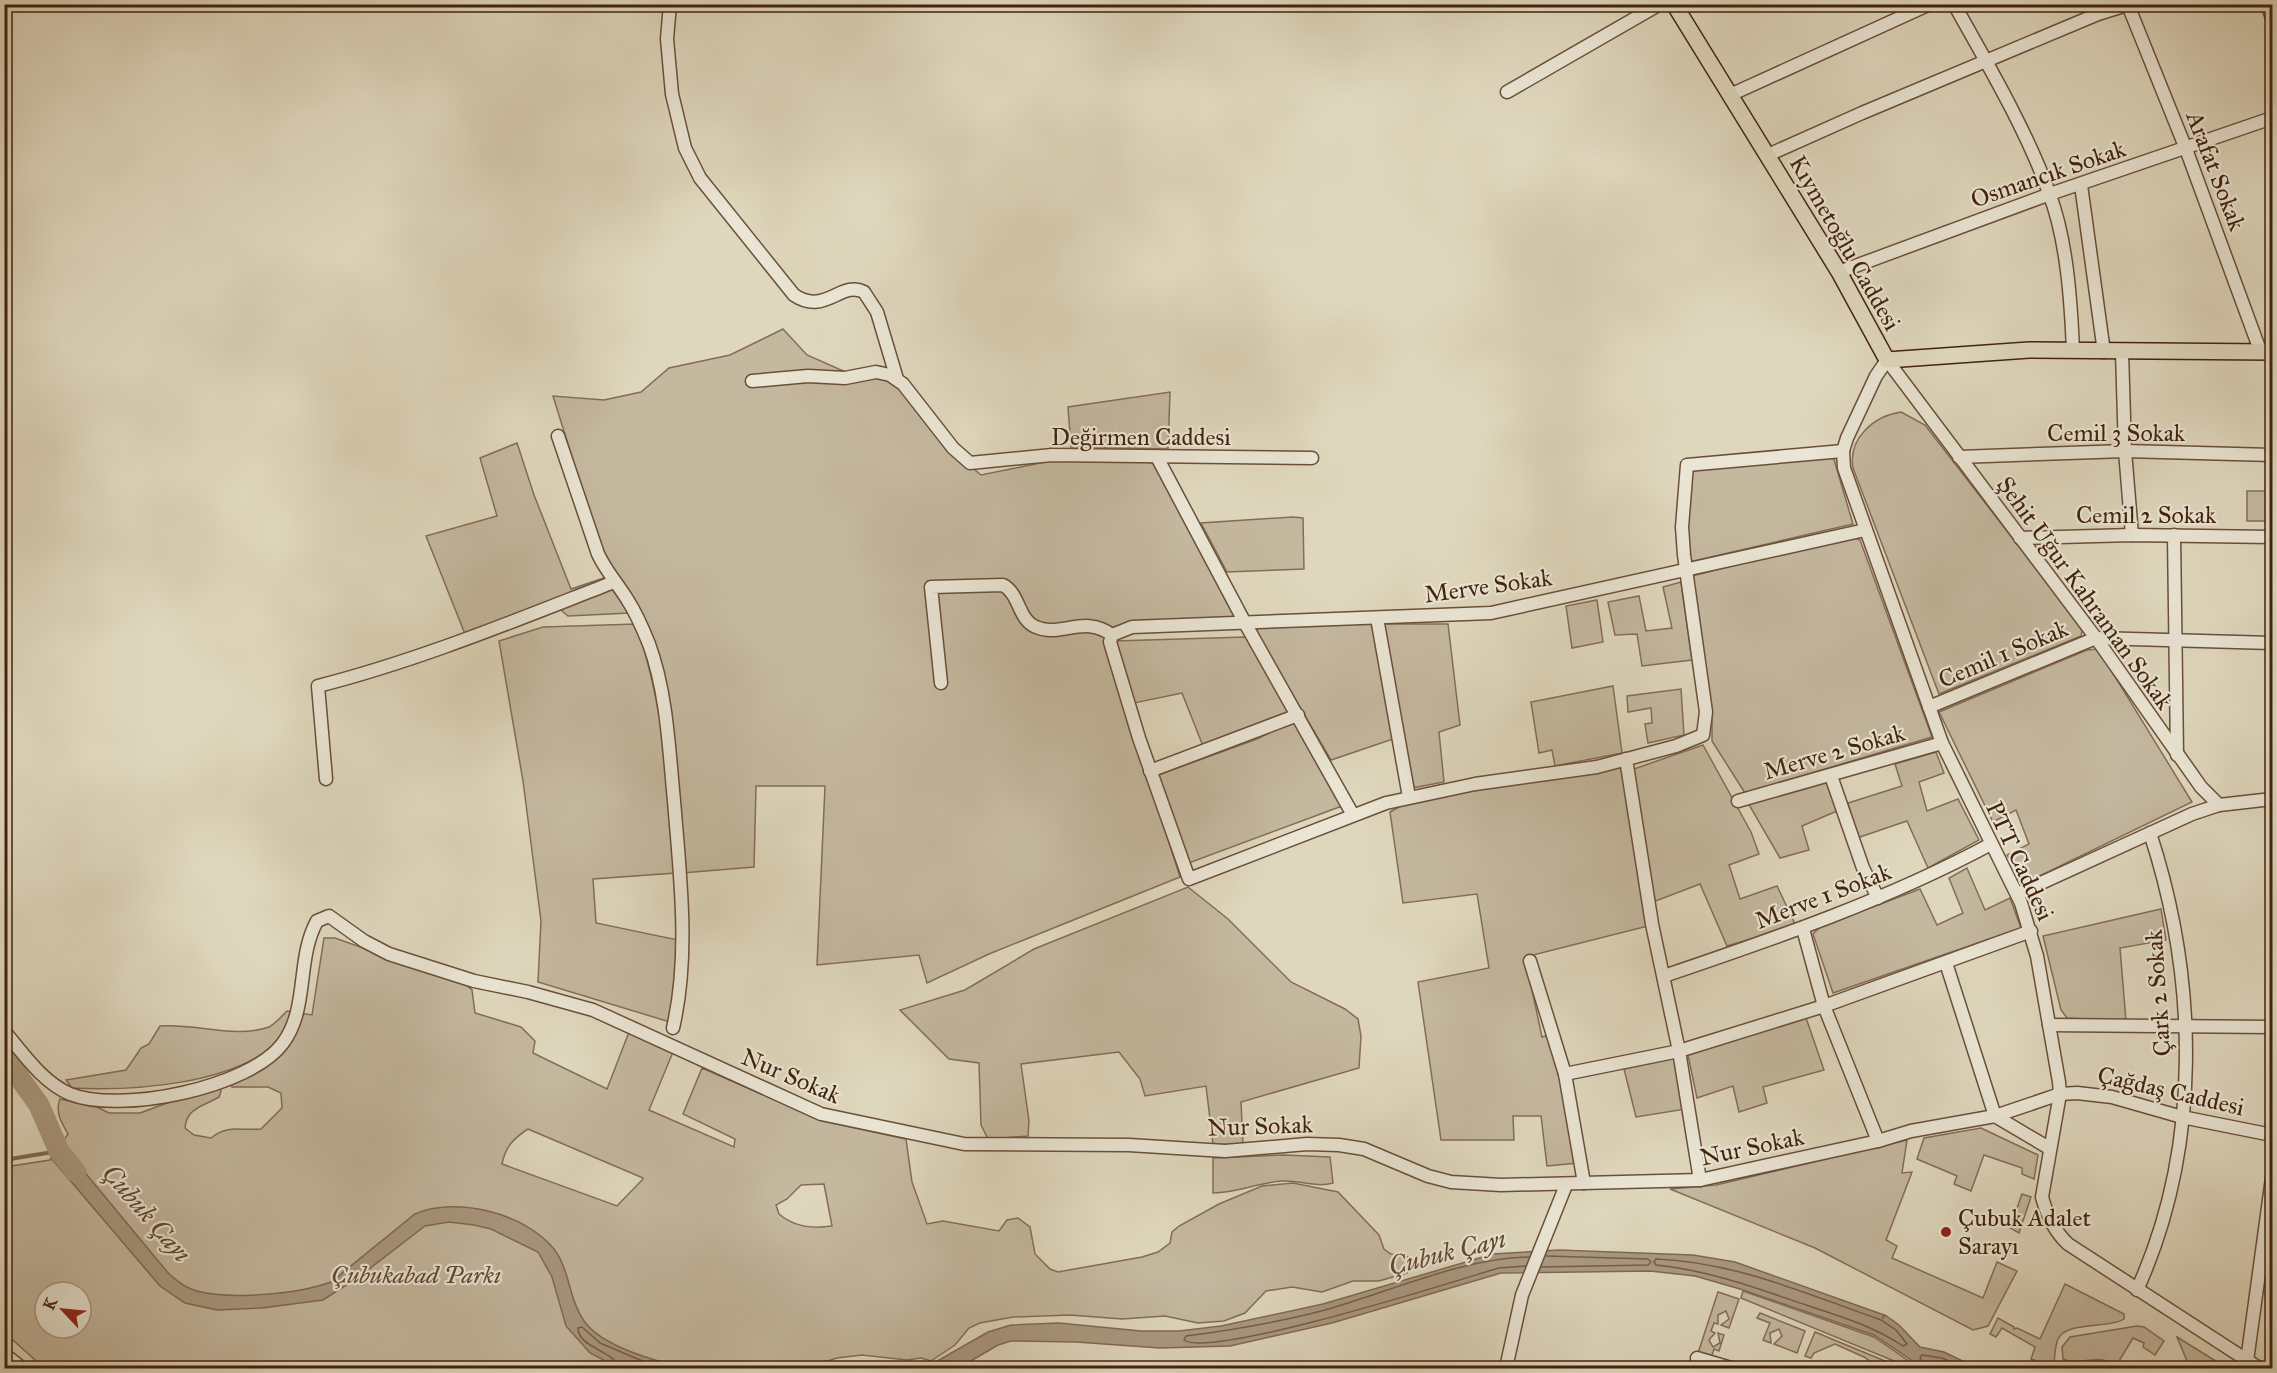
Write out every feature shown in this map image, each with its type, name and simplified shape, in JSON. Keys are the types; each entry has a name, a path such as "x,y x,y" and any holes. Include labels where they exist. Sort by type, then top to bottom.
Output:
{"main road":[{"name":"Kıymetoğlu Caddesi","path":"1674,4 1839,272 1887,360 2029,350 2267,352"}],"street":[{"path":"670,4 667,39 674,112 685,148 700,178 794,296 806,302 819,303 850,289 864,292 877,312 897,379"},
{"path":"1507,92 1660,4"},
{"path":"1731,95 1930,4"},
{"path":"1954,4 1986,60 2050,194 2057,221 2071,312 2073,351"},
{"path":"2267,4 2272,18"},
{"path":"1768,155 1986,60 2095,9 2129,5"},
{"name":"Arafat Sokak","path":"2129,5 2267,352"},
{"name":"Osmancık Sokak","path":"1839,272 2050,194 2272,118"},
{"path":"2080,185 2104,352"},
{"path":"2122,352 2125,451 2132,535"},
{"path":"941,682 931,587 1003,585 1014,594 1028,622 1037,628 1096,626 1112,635 1110,642 1150,771 1189,879 1353,815 1409,797 1516,777 1580,770 1626,759 1703,735 1706,712 1685,571 1682,527 1687,465 1843,451 1863,401 1887,360"},
{"name":"Şehit Uğur Kahraman Sokak","path":"1887,360 2096,638 2177,756 2219,805"},
{"path":"752,381 808,376 845,378 876,372 897,379"},
{"name":"Değirmen Caddesi","path":"897,379 920,403 954,448 970,463 1052,455 1312,458"},
{"path":"558,436 598,554 606,572 627,598 650,646 670,756 677,828 682,951 673,1028"},
{"name":"PTT Caddesi","path":"1843,451 1844,468 1865,530 1942,743 2017,894 2031,931 2060,1094 2042,1197 2051,1224 2068,1244 2259,1368"},
{"name":"Cemil 3 Sokak","path":"1959,457 2125,451 2272,455"},
{"path":"1157,458 1245,623 1353,815"},
{"name":"Merve Sokak","path":"1112,635 1132,627 1491,613 1865,530"},
{"name":"Cemil 2 Sokak","path":"2020,538 2132,535 2272,537"},
{"path":"2174,535 2177,756"},
{"path":"326,779 318,686 381,670 431,653 615,582"},
{"path":"1377,618 1409,797"},
{"name":"Cemil 1 Sokak","path":"1929,707 2096,638 2272,643"},
{"path":"1150,771 1298,715"},
{"name":"Merve 2 Sokak","path":"1738,801 1942,743"},
{"path":"1626,759 1652,924 1679,1051 1700,1180"},
{"path":"1831,776 1863,868 1878,898"},
{"path":"2017,894 2150,833 2219,805 2272,799"},
{"name":"Çark 2 Sokak","path":"2137,1290 2160,1233 2173,1183 2182,1117 2187,1028 2171,900 2150,833"},
{"name":"Merve 1 Sokak","path":"1664,976 1803,929 1932,875 1991,844"},
{"name":"Nur Sokak","path":"4,1031 42,1075 69,1094 121,1100 164,1097 184,1094 235,1076 280,1047 296,1014 309,939 317,921 323,917 334,918 364,941 389,954 474,981 593,1010 821,1114 920,1137 977,1145 1009,1142 1129,1145 1225,1151 1307,1144 1339,1145 1364,1149 1428,1176 1451,1182 1566,1185 1700,1180 1878,1141 1911,1131 1995,1116 2060,1094"},
{"path":"1803,929 1824,1006 1878,1141"},
{"path":"1565,1074 1679,1051 1824,1006 2031,931"},
{"path":"1530,961 1565,1074 1584,1183"},
{"path":"1946,963 1995,1116 2049,1148"},
{"path":"2049,1025 2272,1027"},
{"name":"Çağdaş Caddesi","path":"2060,1094 2083,1093 2112,1097 2182,1117 2272,1135"},
{"path":"2247,1361 2272,1178"},
{"path":"1506,1368 1522,1295 1566,1185"},
{"path":"4,1354 22,1368"},
{"path":"1697,1358 1731,1368"}],"green space":[{"path":"783,329 807,355 850,374 879,377 894,383 909,397 956,454 981,475 1050,461 1141,460 1158,465 1238,620 1106,633 1104,638 1180,877 989,954 927,983 919,955 817,965 825,786 756,786 754,867 682,873 651,641 606,566 553,396 604,400 641,392 669,368 730,355"},
{"path":"1170,392 1168,449 1071,447 1068,407"},
{"path":"1901,412 1925,425 2078,623 2082,631 2081,636 1939,694 1853,468 1855,447 1865,430 1881,418"},
{"path":"517,443 534,495 571,589 604,578 629,613 568,616 555,605 465,634 426,536 497,516 480,458"},
{"path":"1833,456 1853,524 1689,562 1686,544 1692,470"},
{"path":"2247,491 2272,491 2272,521 2247,521"},
{"path":"1303,518 1304,569 1227,572 1201,523"},
{"path":"1851,536 1860,540 1932,737 1745,793 1712,741 1712,716 1692,576"},
{"path":"1681,582 1692,660 1642,666 1637,634 1615,635 1608,602 1639,596 1646,631 1672,628 1663,587"},
{"path":"1597,600 1603,642 1572,648 1566,606"},
{"path":"1373,622 1393,739 1331,760 1253,628"},
{"path":"636,624 653,685 664,747 676,873 593,879 596,923 678,940 679,974 670,1022 538,982 541,921 523,781 499,641 543,627"},
{"path":"1381,624 1448,624 1460,725 1439,732 1444,782 1412,788"},
{"path":"1246,637 1293,713 1203,746 1182,693 1134,703 1114,641"},
{"path":"2098,649 2192,802 2025,883 2007,855 2029,844 2016,810 1993,822 1939,712 2087,650"},
{"path":"1613,686 1622,753 1555,766 1552,750 1539,753 1531,702"},
{"path":"1681,689 1684,735 1648,743 1645,724 1652,723 1651,708 1628,712 1627,696"},
{"path":"1294,721 1342,806 1186,864 1158,775 1257,739"},
{"path":"1703,745 1751,832 1759,854 1729,865 1740,899 1777,886 1796,926 1727,946 1700,884 1653,902 1631,770"},
{"path":"1936,752 1944,773 1919,782 1927,811 1958,799 1979,840 1928,868 1907,821 1857,838 1848,803 1902,786 1895,764"},
{"path":"1621,766 1648,926 1525,957 1542,1037 1553,1034 1578,1163 1547,1166 1541,1116 1513,1116 1514,1140 1441,1140 1418,982 1489,968 1477,894 1403,903 1390,812 1408,802"},
{"path":"1826,779 1837,811 1802,826 1809,850 1780,858 1748,803"},
{"path":"1967,868 1985,910 2010,898 2021,928 1833,993 1813,934 1820,927 1920,889 1937,925 1963,913 1949,878"},
{"path":"1188,887 1228,919 1291,982 1345,1009 1358,1019 1361,1036 1359,1068 1241,1102 1243,1145 1213,1144 1206,1086 1145,1096 1140,1079 1119,1052 1021,1064 1029,1121 1028,1136 988,1139 981,1125 979,1063 949,1059 900,1010 965,990 1034,949"},
{"path":"2161,909 2166,940 2120,948 2126,1021 2067,1018 2061,1010 2043,936"},
{"name":"Çubukabad Parkı","path":"324,938 335,938 465,984 472,990 475,1013 521,1027 535,1041 533,1053 607,1089 629,1032 673,1052 649,1110 734,1147 735,1139 683,1114 702,1068 823,1121 906,1139 912,1182 927,1224 943,1221 999,1231 1007,1220 1018,1218 1030,1227 1035,1254 1050,1269 1058,1272 1158,1252 1170,1243 1172,1232 1179,1226 1219,1204 1262,1186 1293,1183 1338,1192 1379,1235 1384,1249 1391,1254 1405,1255 1413,1260 1412,1267 1407,1273 1379,1281 1353,1281 1322,1292 1292,1287 1266,1291 1245,1313 1224,1321 1198,1323 1165,1316 1122,1319 1070,1315 1013,1317 980,1323 969,1328 955,1345 931,1361 921,1358 907,1360 862,1355 837,1358 806,1368 44,1368 5,1333 5,1167 50,1160 68,1134 58,1113 60,1099 97,1107 109,1113 140,1113 218,1084 221,1091 219,1097 192,1112 186,1121 185,1128 194,1135 211,1138 223,1131 261,1129 282,1108 281,1093 268,1087 232,1087 230,1082 250,1074 271,1061 289,1039 282,1039 262,1054 238,1066 211,1076 183,1082 97,1089 72,1088 66,1080 126,1070 141,1048 149,1044 160,1026 229,1031 256,1030 269,1027 287,1011 312,1015","holes":["528,1129 643,1178 617,1206 502,1164 511,1144","824,1184 832,1226 804,1226 791,1222 779,1214 776,1205 787,1199 801,1185"]},
{"path":"1805,1015 1824,1070 1763,1087 1767,1103 1739,1112 1733,1086 1697,1098 1688,1055"},
{"path":"1675,1058 1686,1109 1636,1117 1624,1069"},
{"path":"1981,1128 2038,1155 2034,1179 2022,1174 2022,1168 1984,1155 1971,1191 1954,1184 1957,1176 1917,1159 1924,1138"},
{"path":"1907,1140 1902,1173 1912,1172 1886,1240 1897,1246 1892,1258 1983,1298 1997,1262 2017,1271 1988,1326 1973,1330 1815,1248 1670,1189 1716,1185"},
{"path":"1284,1155 1330,1157 1333,1183 1320,1185 1282,1181 1213,1193 1213,1158"},
{"path":"2022,1194 2031,1197 2019,1233 2010,1228"},
{"path":"2065,1284 2124,1314 2124,1319 2108,1324 2078,1327 2063,1333 2057,1342 2054,1363 2050,1366 2031,1359 2035,1347 2002,1328 1996,1337 1990,1334 1998,1318 2014,1329 2017,1328 2040,1339"},
{"path":"1743,1291 1874,1337 1913,1364 1911,1368 1741,1298"},
{"path":"1718,1292 1739,1299 1729,1328 1721,1325 1729,1319 1726,1311 1718,1315 1718,1324 1714,1323 1711,1331 1715,1333 1709,1340 1713,1347 1720,1343 1718,1333 1724,1335 1719,1351 1714,1349 1711,1358 1698,1353"},
{"path":"1760,1313 1805,1331 1797,1353 1774,1344 1782,1336 1779,1329 1770,1333 1771,1343 1763,1340 1770,1323 1757,1318"},
{"path":"2137,1326 2144,1327 2164,1341 2155,1355 2143,1347 2144,1343 2133,1338 2119,1361 2131,1368 2103,1360 2068,1361 2063,1359 2062,1347 2070,1337"},
{"path":"1815,1332 1897,1366 1896,1368 1880,1368 1864,1357 1835,1344 1814,1353 1811,1358 1805,1356"},
{"path":"2177,1337 2227,1368 2190,1368"}],"water":[{"path":"63,1146 169,1274 193,1290 211,1294 245,1295 301,1290 317,1286 331,1282 415,1214 450,1207 489,1211 526,1226 554,1249 563,1266 579,1313 592,1330 631,1352 687,1368 619,1368 590,1353 566,1326 552,1277 538,1252 491,1229 474,1225 449,1222 425,1226 356,1279 323,1300 262,1308 217,1310 185,1303 160,1286 51,1158"},
{"path":"1559,1250 1693,1255 1735,1262 1884,1315 1882,1319 1885,1315 1899,1325 1920,1347 1944,1352 1977,1368 1923,1368 1874,1335 1695,1276 1650,1271 1501,1273 1332,1323 1230,1346 1160,1348 1076,1342 1011,1341 998,1345 959,1368 925,1368 988,1332 1011,1325 1059,1323 1141,1331 1179,1331 1221,1326 1323,1304 1493,1254"}],"waterway":[{"name":"Çubuk Çayı","path":"4,1056 39,1105 59,1151 76,1172"},
{"path":"4,1160 59,1151"}],"place":[{"name":"Çubuk Adalet Sarayı","path":"1946,1232"}]}
